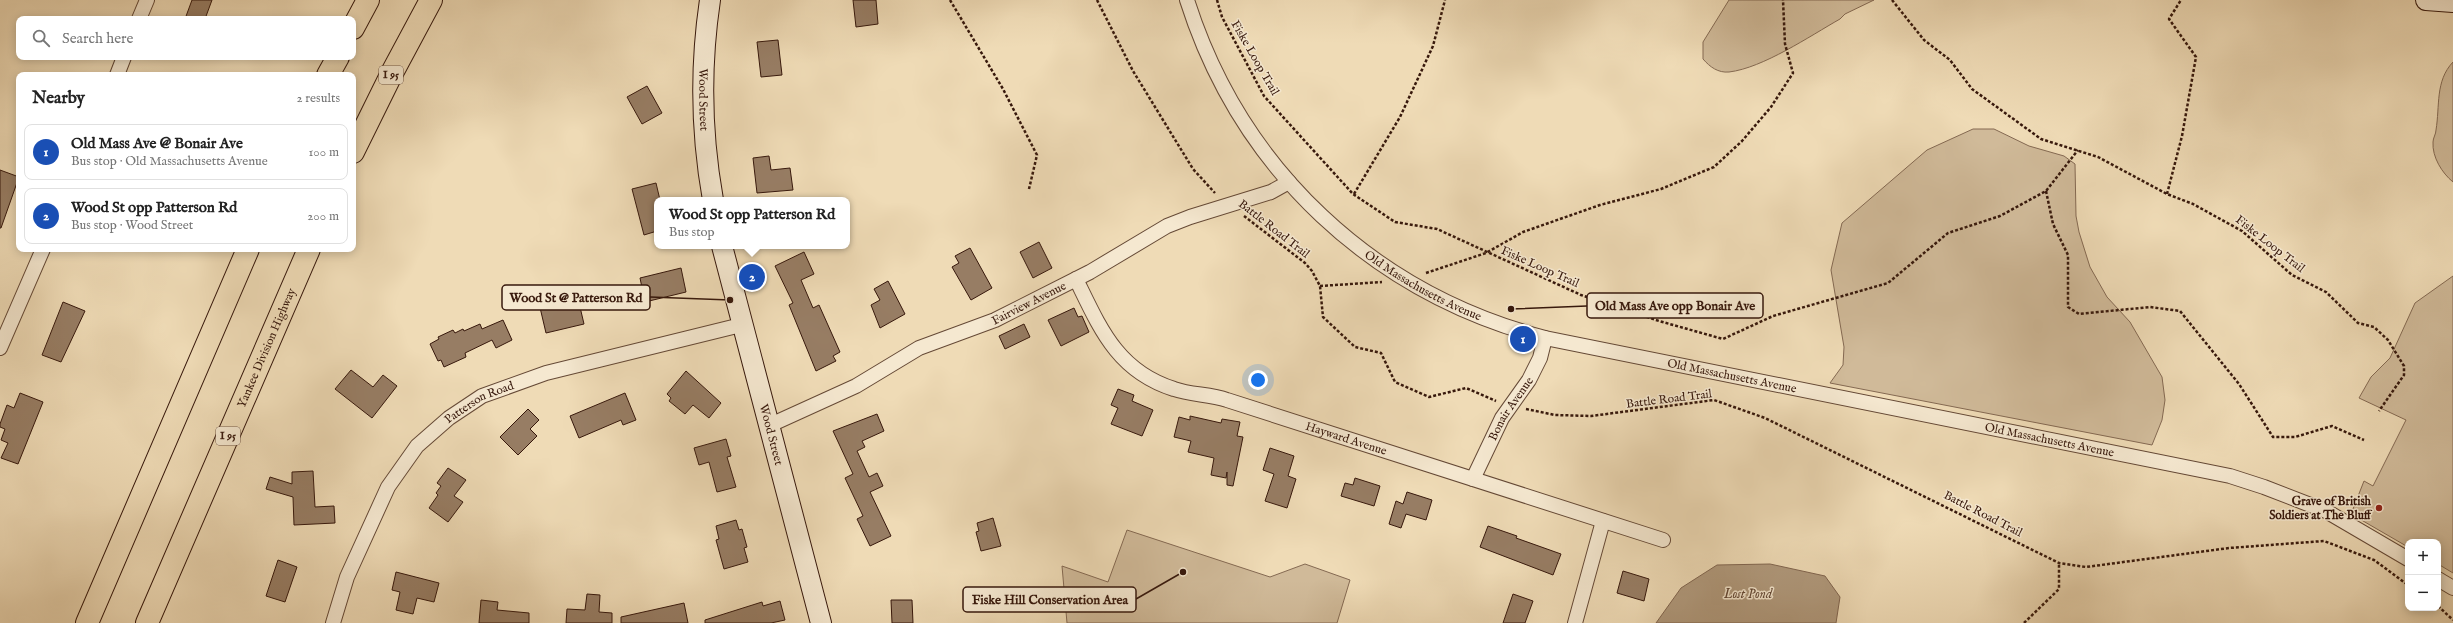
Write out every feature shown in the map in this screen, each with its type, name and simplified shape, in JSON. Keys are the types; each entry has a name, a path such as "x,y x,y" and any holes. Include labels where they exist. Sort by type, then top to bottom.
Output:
{"highway":[{"path":"356,22 368,0"},
{"name":"I 95","path":"356,146 393,71 432,0"},
{"path":"330,72 336,60"},
{"path":"86,623 247,252"},
{"name":"Yankee Division Highway","path":"147,623 308,252"}],"street":[{"path":"140,16 147,0"},
{"name":"Wood Street","path":"710,0 704,46 702,94 706,149 713,197"},
{"name":"Old Massachusetts Avenue","path":"1187,0 1207,53 1230,100 1260,145 1289,182 1335,229 1393,273 1469,313 1545,338 2230,476 2270,489 2326,511 2405,557"},
{"path":"2426,0 2453,2"},
{"path":"118,72 123,60"},
{"name":"Fairview Avenue","path":"768,426 856,386 919,348 988,323 1076,279 1167,226 1229,204 1271,192 1289,182"},
{"name":"Wood Street","path":"723,249 741,325 821,623"},
{"path":"0,348 42,252"},
{"name":"Hayward Avenue","path":"1076,279 1103,333 1113,348 1133,367 1158,382 1174,389 1227,400 1663,540"},
{"name":"Patterson Road","path":"333,623 347,577 388,487 417,446 449,418 482,396 546,373 741,325"},
{"name":"Bonair Avenue","path":"1473,479 1502,418 1529,380 1540,358 1545,338"},
{"path":"1575,623 1603,521"},
{"path":"2441,581 2453,588"}],"path":[{"path":"950,0 1003,89 1037,155 1029,189"},
{"name":"Battle Road Trail","path":"1097,0 1133,71 1193,169 1229,204 1305,263 1320,286 1323,317 1355,347 1381,353 1395,382 1429,397 1466,388 1511,406 1555,414 1592,416 1714,400 1765,418 2059,563 2086,567 2229,548 2324,541 2374,560 2405,583"},
{"name":"Fiske Loop Trail","path":"1217,0 1222,17 1264,96 1353,194 1395,222 1437,229 1486,253 1581,295 1659,322 1723,339 1773,316 1888,283 1948,233 2000,216 2046,191 2078,150"},
{"path":"1353,194 1400,117 1433,46 1445,0"},
{"path":"1486,253 1523,232 1600,205 1661,189 1714,167 1742,141 1771,107 1793,73 1785,44 1783,0"},
{"name":"Fiske Loop Trail","path":"1892,0 1924,40 1950,60 1978,94 2041,139 2098,157 2167,194 2193,204 2242,231 2292,275 2326,292 2358,323 2374,327 2388,340 2404,366 2404,375 2380,411"},
{"path":"2167,194 2182,136 2196,57 2169,19 2181,0"},
{"path":"2046,191 2053,224 2068,255 2068,307 2079,314 2150,307 2180,311 2239,384 2273,437 2294,437 2332,426 2364,440"},
{"path":"2024,623 2059,589 2059,563"},
{"path":"2441,609 2453,620"}],"shaded area":[{"path":"1729,0 1874,0 1845,14 1840,19 1771,58 1742,69 1721,72 1708,65 1703,59 1703,42"},
{"path":"2453,62 2453,182 2438,164 2433,148 2433,139 2436,132 2439,94 2443,77"},
{"path":"1973,129 1994,129 2029,146 2064,156 2075,164 2076,216 2079,232 2090,267 2107,297 2130,322 2162,377 2165,400 2162,420 2152,445 1830,383 1843,365 1844,347 1831,270 1842,223 1927,150"},
{"path":"2453,276 2453,573 2441,566 2441,539 2405,539 2405,545 2351,514 2364,481 2373,486 2406,420 2359,398 2371,377 2390,358 2415,303"},
{"path":"1127,530 1270,577 1305,564 1350,580 1337,623 1067,623 1062,566 1108,582"}],"water":[{"name":"Lost Pond","path":"1770,564 1825,576 1840,597 1836,623 1656,623 1681,588 1717,565"}],"building":[{"path":"192,0 212,0 206,16 186,16"},
{"path":"853,0 876,0 878,24 856,27"},
{"path":"778,40 782,75 761,77 757,42"},
{"path":"647,86 662,113 642,124 627,97"},
{"path":"769,156 771,170 790,168 793,190 757,193 753,158"},
{"path":"0,170 16,176 16,186 0,228"},
{"path":"656,183 659,197 654,197 654,232 644,235 632,189"},
{"path":"1039,242 1052,268 1033,278 1020,252"},
{"path":"970,248 992,288 971,300 952,267 959,263 955,256"},
{"path":"804,252 814,274 801,280 813,308 819,305 840,352 833,356 836,361 816,371 789,305 793,303 775,266"},
{"path":"681,268 686,292 645,302 640,278"},
{"path":"888,281 905,314 880,328 871,305 880,300 874,289"},
{"path":"576,290 584,324 546,333 538,299"},
{"path":"63,302 85,311 61,362 42,355"},
{"path":"1074,308 1078,317 1082,316 1089,332 1061,346 1048,320"},
{"path":"503,320 512,340 496,348 492,340 465,353 466,357 444,367 441,360 438,361 430,344 439,339 438,337 453,330 455,333 463,329 464,331 480,324 482,329"},
{"path":"1024,324 1030,337 1005,349 999,336"},
{"path":"351,370 373,387 383,375 397,386 372,418 335,389"},
{"path":"686,371 721,403 709,418 693,405 685,414 669,401 671,398 667,394"},
{"path":"1118,389 1134,395 1132,401 1153,410 1142,436 1111,424 1118,408 1111,405"},
{"path":"20,393 43,402 18,464 1,458 8,443 1,440 5,429 0,427 0,424 7,405 14,408"},
{"path":"625,393 636,420 623,425 621,420 579,438 570,416"},
{"path":"528,409 539,420 530,429 537,436 518,455 500,437"},
{"path":"877,414 884,431 862,441 865,447 857,451 869,477 877,473 883,486 870,492 891,536 870,546 857,519 863,516 845,478 853,474 833,431"},
{"path":"1190,416 1221,423 1222,419 1240,422 1237,436 1243,437 1233,486 1227,485 1227,472 1226,478 1211,475 1214,458 1188,452 1191,441 1174,437 1179,417 1190,420"},
{"path":"726,439 731,456 727,457 736,487 717,492 709,462 699,465 694,448"},
{"path":"1270,448 1294,456 1288,476 1296,479 1287,508 1265,501 1274,474 1263,470"},
{"path":"448,468 466,480 454,496 463,502 448,522 429,508 438,495 436,493 441,486 437,483"},
{"path":"313,471 315,507 334,506 335,523 294,525 293,497 266,489 270,477 292,484 292,472"},
{"path":"1355,478 1380,486 1374,506 1341,496 1345,483 1353,485"},
{"path":"1407,492 1432,500 1426,520 1406,514 1401,528 1389,524 1396,501 1403,504"},
{"path":"993,518 1001,546 981,551 976,532 979,531 977,523"},
{"path":"736,520 739,530 742,529 747,547 744,548 748,562 724,569 716,540 719,539 716,526"},
{"path":"1488,526 1561,554 1553,575 1480,547"},
{"path":"278,560 297,567 285,602 266,596"},
{"path":"1623,571 1649,579 1644,601 1617,593"},
{"path":"396,572 439,583 434,602 417,598 413,614 396,610 400,592 392,590"},
{"path":"587,594 600,595 599,612 612,613 612,623 566,623 567,609 585,610"},
{"path":"1513,594 1533,601 1525,623 1503,623"},
{"path":"481,600 498,602 497,610 529,613 529,623 479,623"},
{"path":"891,600 912,600 913,623 892,623"},
{"path":"780,601 785,620 771,623 705,623 705,620 762,602 763,606"},
{"path":"684,603 688,623 621,623 621,617"}],"place":[{"name":"Wood St opp Patterson Rd","path":"752,277"},
{"name":"Wood St @ Patterson Rd","path":"730,300"},
{"name":"Old Mass Ave opp Bonair Ave","path":"1511,309"},
{"name":"Old Mass Ave @ Bonair Ave","path":"1523,339"},
{"name":"Grave of British Soldiers at The Bluff","path":"2379,508"},
{"name":"Fiske Hill Conservation Area","path":"1183,572"}]}
